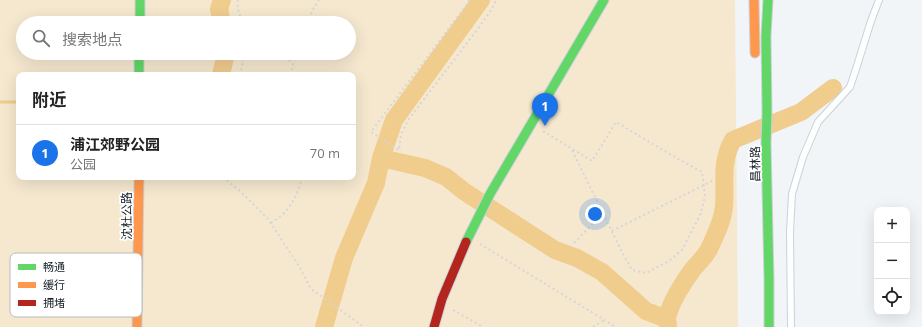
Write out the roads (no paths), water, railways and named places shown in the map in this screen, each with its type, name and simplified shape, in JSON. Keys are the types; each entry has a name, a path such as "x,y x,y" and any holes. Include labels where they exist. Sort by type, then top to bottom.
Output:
{"street":[{"path":"140,0 140,16"},
{"path":"434,327 441,303 468,237 490,194 604,0"},
{"path":"754,0 755,61"},
{"name":"昌林路","path":"768,0 766,36 766,143 769,327"},
{"path":"139,60 139,72"},
{"name":"沈杜公路","path":"137,253 138,180"},
{"path":"760,304 761,327"},
{"name":"沈杜公路","path":"137,317 137,327"}],"lane":[{"path":"791,327 790,232 792,194 802,157 818,122 850,87 879,0"}],"waterway":[{"path":"220,16 219,9 222,0"},
{"path":"324,327 344,258 376,183 381,158 394,120 481,0"},
{"path":"222,72 224,60"},
{"path":"668,327 667,318 674,299 689,274 709,250 721,222 724,206 724,173 726,157 733,140 801,112 833,88"},
{"path":"0,102 16,102"},
{"path":"381,158 425,168 446,177 465,192 555,250 577,258 602,272 646,311 667,319"}],"place":[{"name":"浦江郊野公园","path":"545,126"}]}
